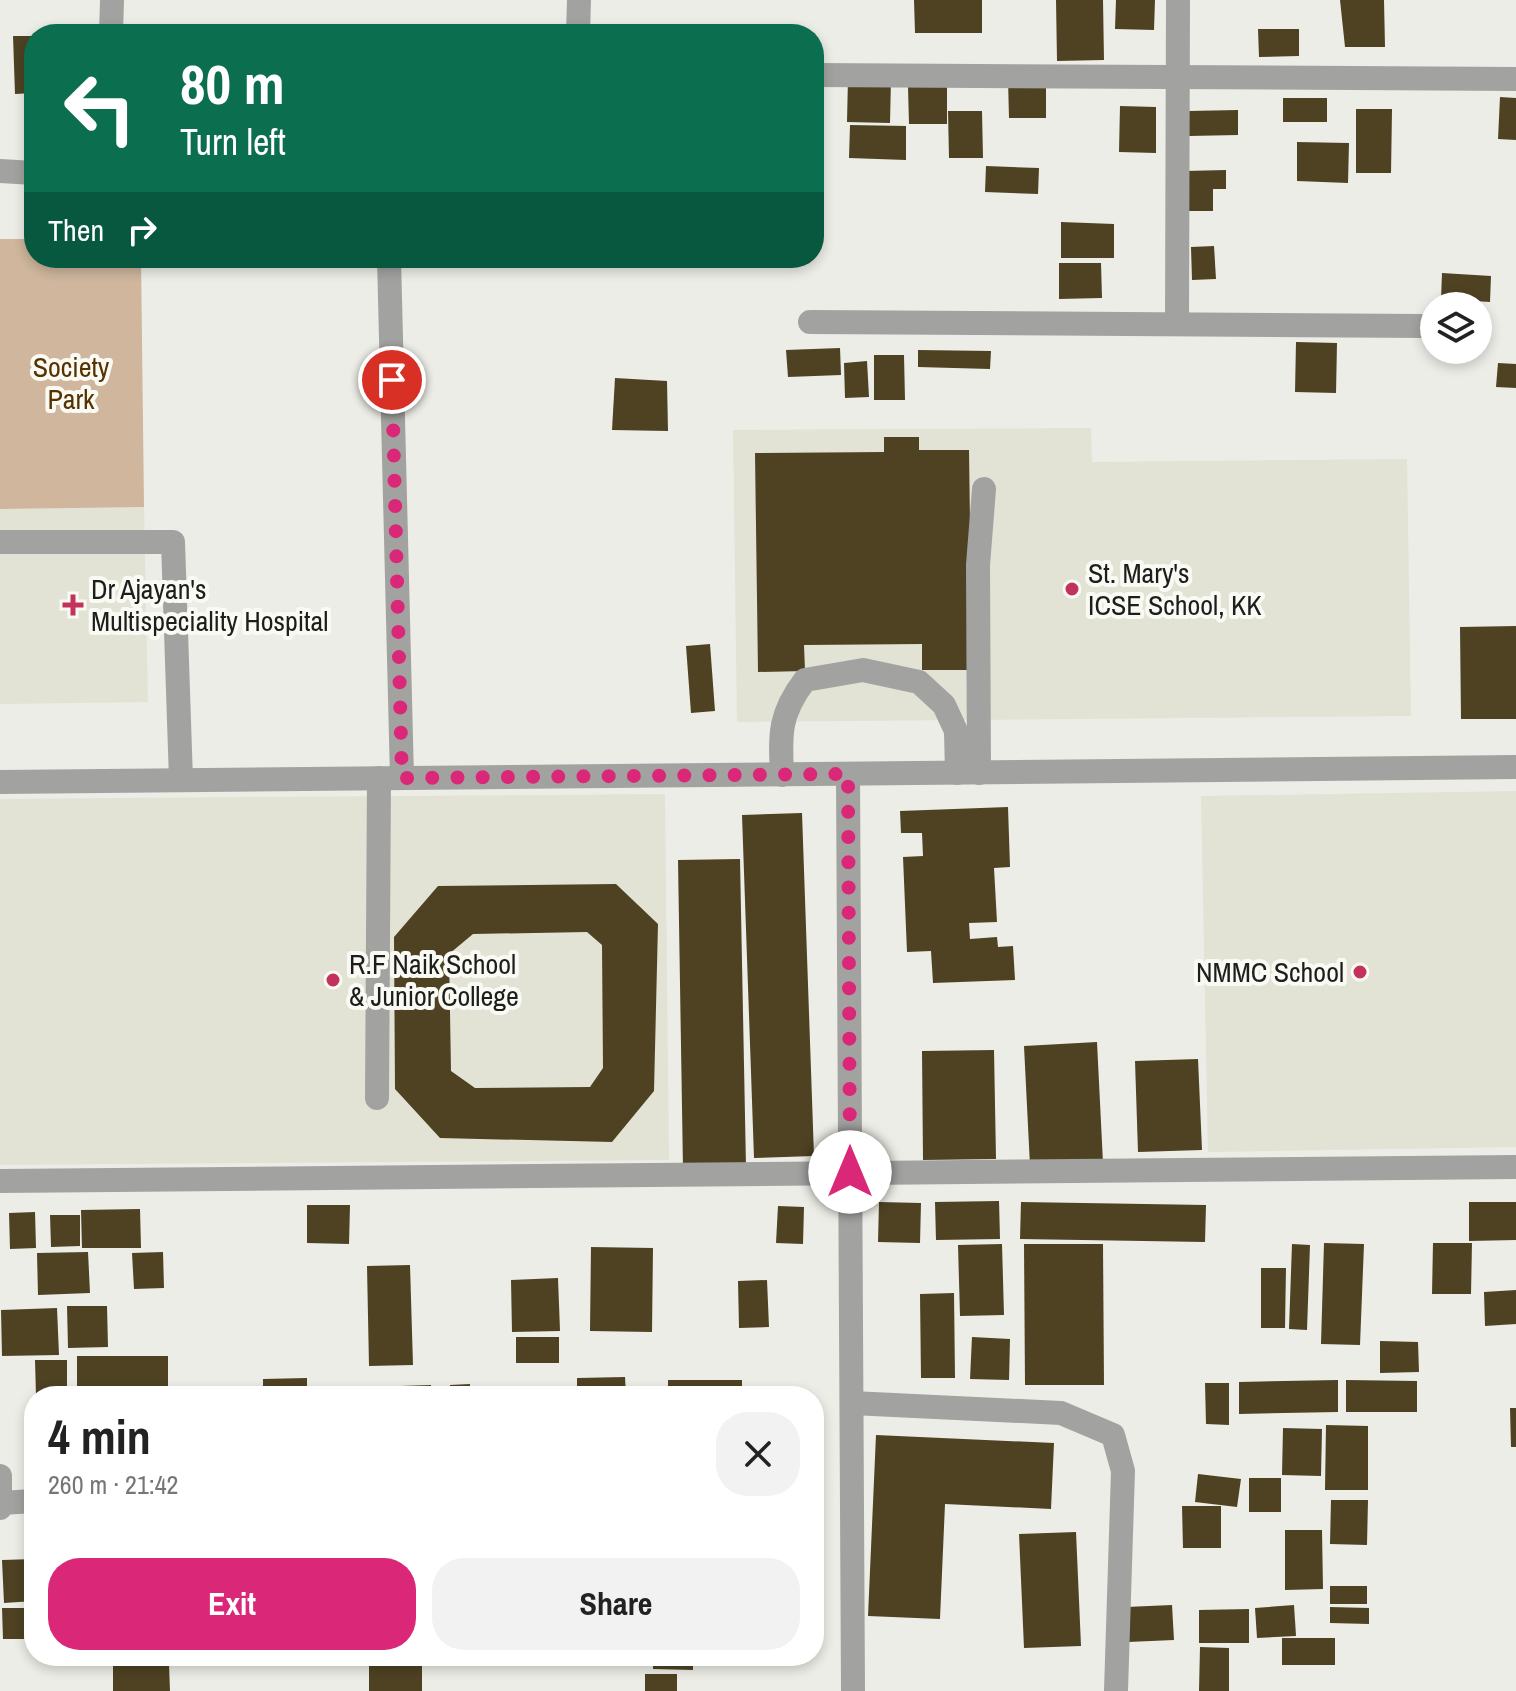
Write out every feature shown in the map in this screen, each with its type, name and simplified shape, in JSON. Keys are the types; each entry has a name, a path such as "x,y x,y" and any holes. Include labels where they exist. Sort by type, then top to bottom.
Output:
{"street":[{"path":"111,24 112,0"},
{"path":"578,24 579,0"},
{"path":"1177,324 1178,0"},
{"path":"824,75 1516,79"},
{"path":"0,171 24,172"},
{"path":"377,1098 390,778 389,268"},
{"path":"810,322 1420,326"},
{"path":"968,773 984,489"},
{"path":"0,542 173,542 181,780"},
{"path":"782,775 780,735 787,703 805,680 863,670 919,682 944,705 956,731 968,773"},
{"path":"0,782 1516,767"},
{"path":"848,774 853,1691"},
{"path":"0,1181 1516,1167"},
{"path":"852,1403 1061,1413 1113,1435 1123,1471 1116,1691"},
{"path":"0,1476 1,1506 24,1503"}],"shaded area":[{"name":"St. Mary's ICSE School, KK","path":"1091,428 1092,462 1407,459 1411,716 737,722 733,430"},
{"name":"Dr Ajayan's Multispeciality Hospital","path":"144,507 148,702 0,704 0,509"},
{"name":"NMMC School","path":"1516,791 1516,1147 1208,1152 1201,796"},
{"name":"R.F Naik School & Junior College","path":"665,794 669,1160 0,1165 0,799"}],"green space":[{"name":"Society Park","path":"0,239 24,239 24,268 141,268 144,507 0,509"}],"building":[{"path":"914,0 982,0 982,33 915,33"},
{"path":"1056,0 1103,0 1104,60 1057,61"},
{"path":"1116,0 1155,0 1154,30 1115,29"},
{"path":"1340,0 1384,0 1385,47 1345,47"},
{"path":"1258,29 1299,29 1299,56 1259,57"},
{"path":"13,36 24,36 24,94 15,94"},
{"path":"848,78 891,79 890,123 847,122"},
{"path":"1008,79 1046,79 1046,118 1009,118"},
{"path":"947,86 947,124 909,124 908,87"},
{"path":"1500,97 1516,98 1516,140 1498,139"},
{"path":"1283,98 1327,98 1327,122 1283,122"},
{"path":"1120,106 1156,107 1156,153 1119,152"},
{"path":"1356,109 1392,109 1391,173 1356,173"},
{"path":"1238,110 1238,135 1189,136 1189,111"},
{"path":"948,111 982,111 983,158 949,158"},
{"path":"850,125 906,126 906,160 849,158"},
{"path":"1297,142 1349,143 1348,183 1297,181"},
{"path":"986,166 1039,168 1038,194 985,192"},
{"path":"1226,170 1226,189 1213,189 1213,211 1187,211 1185,171"},
{"path":"1061,222 1114,224 1114,258 1061,258"},
{"path":"1214,246 1216,279 1192,280 1191,247"},
{"path":"1059,263 1101,263 1102,298 1059,299"},
{"path":"1442,273 1491,276 1490,292 1441,292"},
{"path":"1296,342 1337,343 1336,393 1295,392"},
{"path":"840,348 841,375 788,377 786,350"},
{"path":"918,350 991,351 990,369 918,367"},
{"path":"874,355 904,355 905,400 874,400"},
{"path":"867,361 869,397 845,398 844,363"},
{"path":"1498,363 1516,364 1516,388 1496,387"},
{"path":"615,378 667,381 668,431 612,430"},
{"path":"884,437 919,437 919,450 969,450 972,670 922,670 922,644 804,645 805,671 758,672 755,453 884,452"},
{"path":"1516,626 1516,719 1461,719 1460,627"},
{"path":"710,644 715,711 691,713 686,646"},
{"path":"1008,807 1010,867 994,868 997,922 969,923 970,939 997,937 998,947 1013,946 1015,980 933,983 931,951 907,952 903,857 923,856 922,833 901,833 900,811"},
{"path":"802,813 814,1156 754,1158 742,815"},
{"path":"740,859 746,1168 683,1169 678,860"},
{"path":"616,884 658,924 654,1091 612,1142 440,1138 395,1089 394,937 438,886","holes":["587,932 602,945 603,1068 590,1087 475,1088 451,1071 449,954 473,934"]},
{"path":"1097,1042 1103,1163 1030,1166 1024,1046"},
{"path":"994,1050 996,1159 923,1160 922,1051"},
{"path":"1198,1059 1202,1150 1138,1152 1135,1061"},
{"path":"999,1201 1000,1239 936,1240 935,1202"},
{"path":"879,1202 921,1203 920,1243 878,1242"},
{"path":"1021,1202 1206,1205 1205,1242 1020,1239"},
{"path":"1469,1202 1516,1202 1516,1240 1469,1241"},
{"path":"307,1205 350,1205 349,1244 307,1243"},
{"path":"778,1206 804,1207 803,1244 776,1243"},
{"path":"140,1209 141,1248 82,1248 81,1210"},
{"path":"35,1212 36,1248 10,1249 9,1213"},
{"path":"50,1215 80,1215 80,1246 51,1247"},
{"path":"1324,1243 1364,1244 1360,1345 1321,1344"},
{"path":"1433,1243 1472,1243 1471,1294 1432,1294"},
{"path":"1002,1244 1004,1315 960,1316 958,1245"},
{"path":"1024,1244 1103,1244 1104,1385 1025,1385"},
{"path":"1292,1244 1310,1245 1307,1330 1289,1329"},
{"path":"591,1247 653,1248 652,1332 590,1331"},
{"path":"88,1252 90,1293 38,1295 37,1253"},
{"path":"163,1252 164,1288 134,1289 132,1253"},
{"path":"410,1265 413,1365 369,1366 367,1266"},
{"path":"1261,1268 1286,1268 1285,1328 1261,1328"},
{"path":"558,1278 560,1331 512,1332 511,1280"},
{"path":"767,1280 769,1327 739,1328 738,1281"},
{"path":"1516,1290 1516,1324 1485,1326 1484,1292"},
{"path":"954,1293 955,1378 921,1378 920,1294"},
{"path":"67,1306 107,1306 108,1347 68,1348"},
{"path":"57,1308 59,1355 2,1356 1,1310"},
{"path":"516,1337 559,1337 559,1363 516,1363"},
{"path":"972,1337 1010,1339 1009,1380 970,1379"},
{"path":"1380,1341 1418,1342 1419,1372 1380,1373"},
{"path":"77,1356 168,1356 168,1386 77,1386"},
{"path":"35,1360 67,1360 67,1386 36,1386"},
{"path":"625,1377 625,1386 577,1386 577,1378"},
{"path":"307,1378 307,1386 263,1386 263,1379"},
{"path":"668,1380 742,1380 742,1386 668,1386"},
{"path":"1338,1380 1338,1412 1239,1414 1239,1382"},
{"path":"1346,1380 1417,1381 1417,1412 1346,1412"},
{"path":"1205,1383 1229,1383 1229,1425 1206,1424"},
{"path":"1510,1408 1516,1408 1516,1447 1511,1447"},
{"path":"1326,1425 1368,1426 1368,1490 1325,1490"},
{"path":"1283,1428 1322,1429 1321,1476 1282,1475"},
{"path":"876,1435 1054,1443 1051,1509 945,1504 940,1619 868,1616"},
{"path":"1198,1474 1241,1479 1237,1507 1195,1502"},
{"path":"1249,1478 1281,1478 1281,1512 1249,1512"},
{"path":"1331,1500 1368,1500 1367,1545 1330,1544"},
{"path":"1182,1506 1221,1506 1221,1548 1183,1548"},
{"path":"1285,1530 1322,1530 1323,1589 1285,1590"},
{"path":"1076,1532 1081,1646 1024,1648 1019,1534"},
{"path":"24,1559 24,1602 4,1603 2,1560"},
{"path":"1330,1586 1367,1586 1367,1604 1330,1604"},
{"path":"1172,1605 1174,1640 1128,1642 1126,1607"},
{"path":"1294,1605 1296,1636 1257,1638 1255,1608"},
{"path":"1330,1607 1369,1608 1369,1624 1330,1623"},
{"path":"2,1608 24,1608 24,1639 3,1639"},
{"path":"1249,1609 1249,1643 1199,1643 1199,1610"},
{"path":"1282,1638 1335,1638 1335,1665 1282,1665"},
{"path":"1200,1647 1229,1648 1229,1691 1199,1691"},
{"path":"113,1666 169,1666 170,1691 113,1691"},
{"path":"369,1666 422,1666 422,1691 369,1691"},
{"path":"653,1666 693,1666 693,1670 653,1669"},
{"path":"645,1674 677,1674 677,1691 645,1691"}],"place":[{"name":"St. Mary's ICSE School, KK","path":"1072,589"},
{"name":"Dr Ajayan's Multispeciality Hospital","path":"73,605"},
{"name":"NMMC School","path":"1360,972"},
{"name":"R.F Naik School & Junior College","path":"333,980"}],"route":[{"path":"392,380 402,778 848,774 850,1172"}]}
